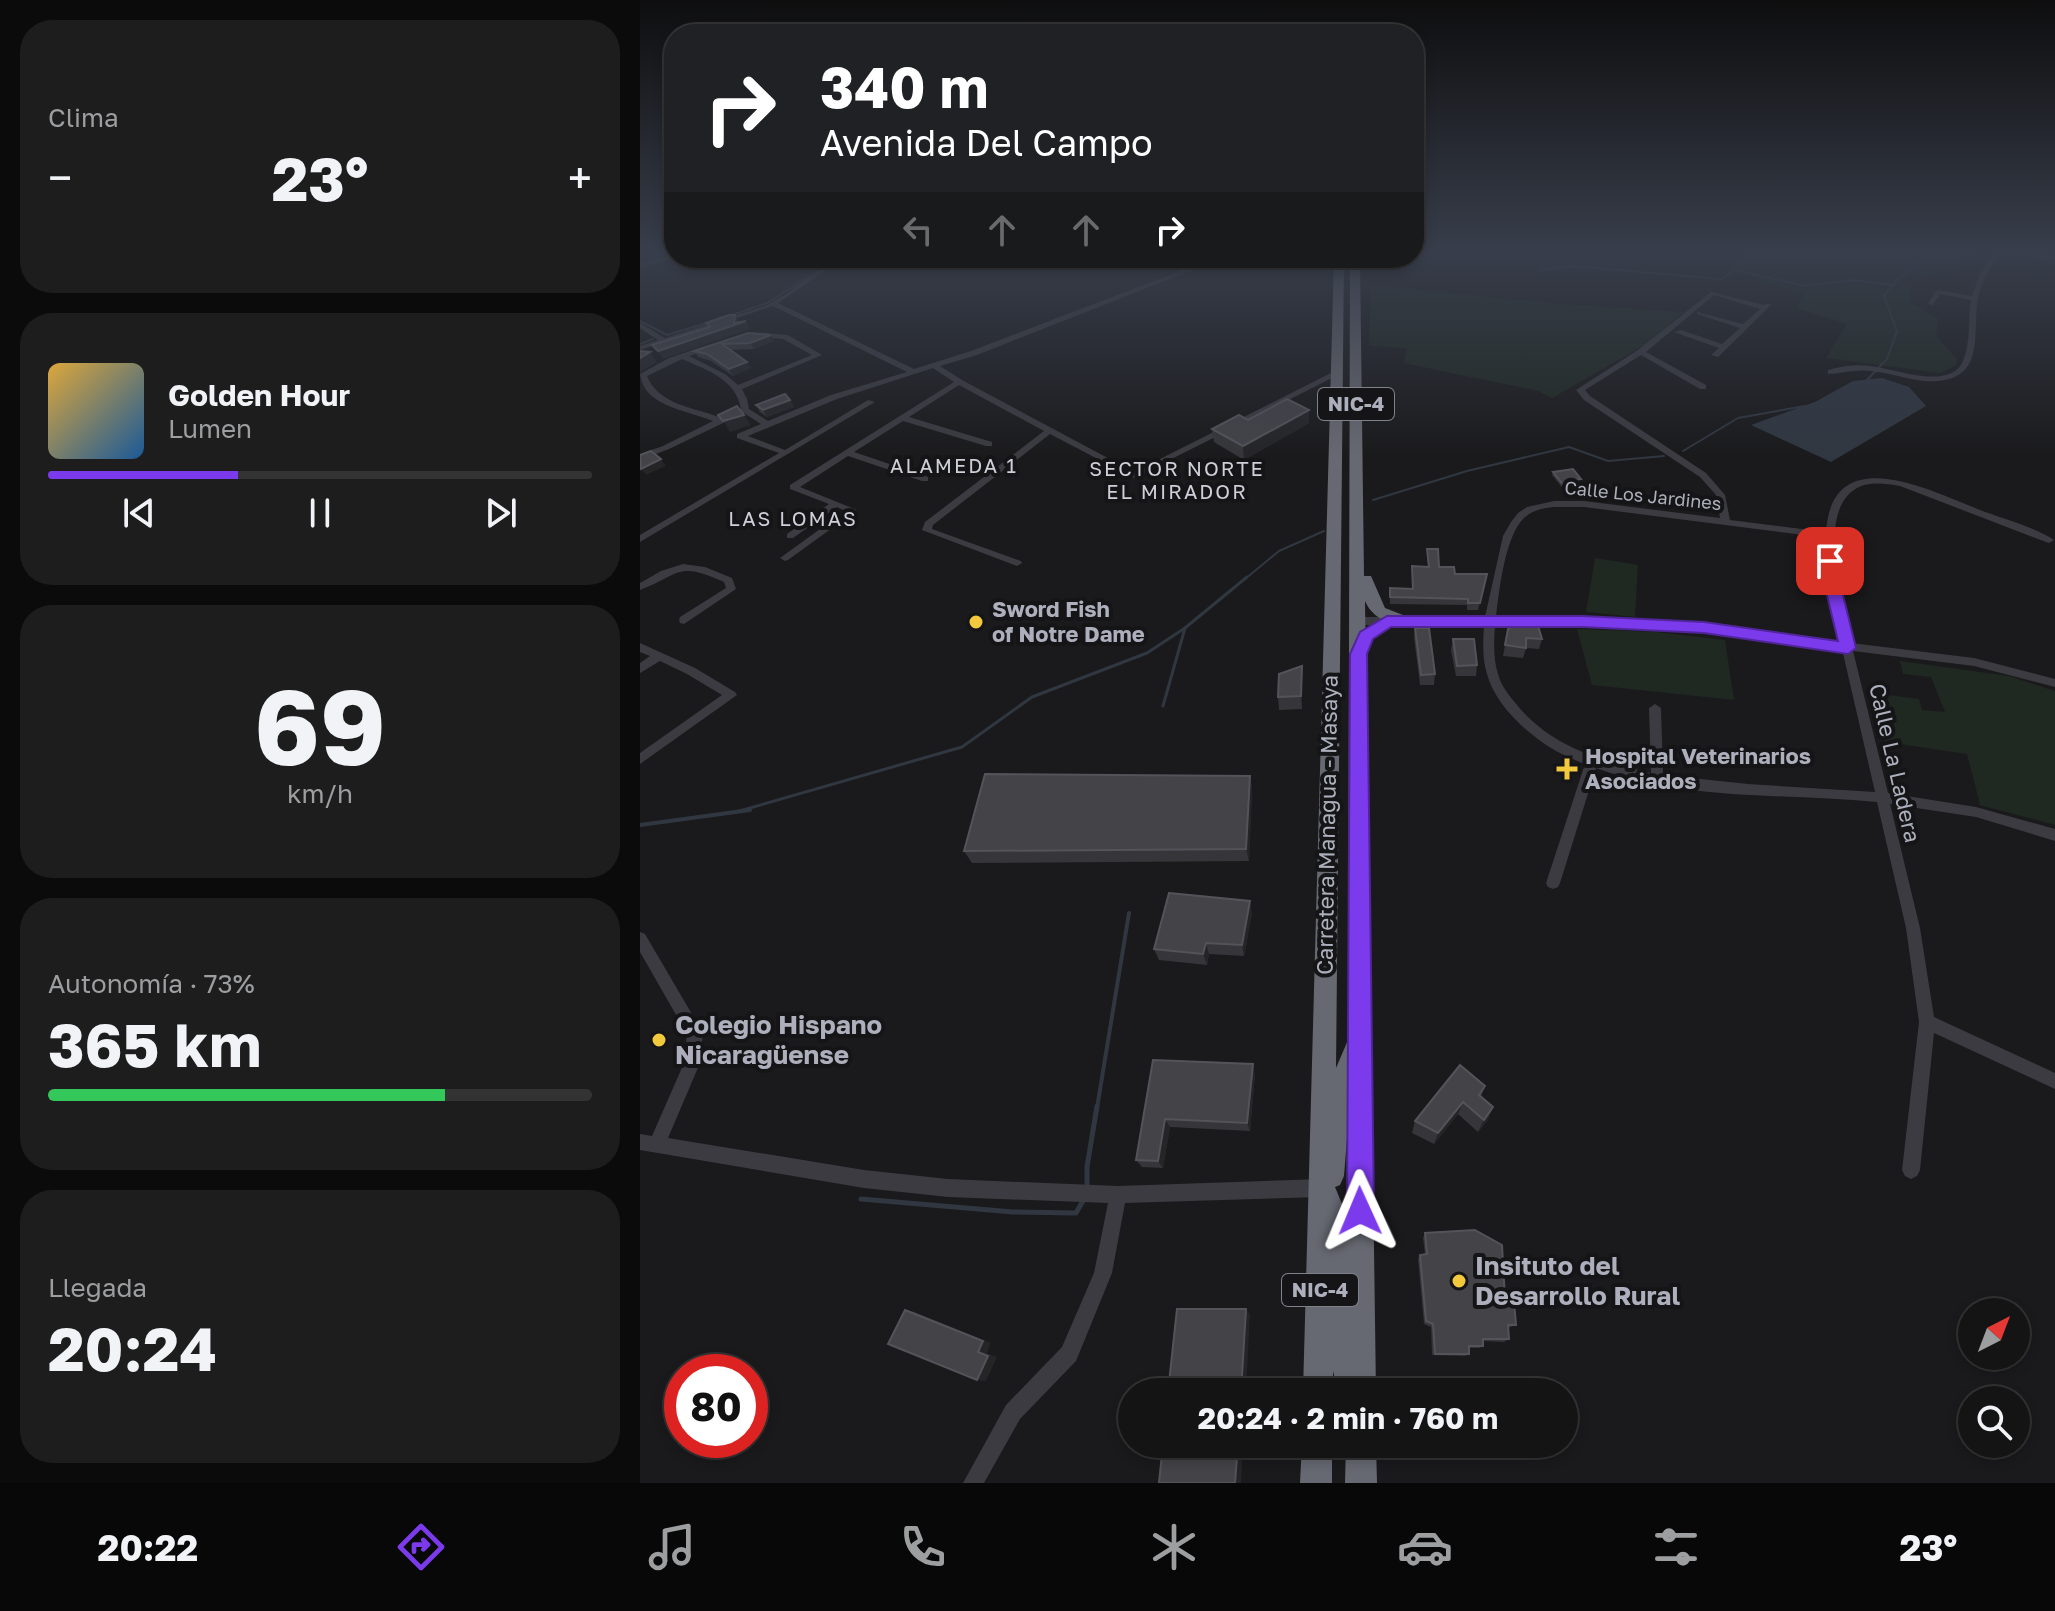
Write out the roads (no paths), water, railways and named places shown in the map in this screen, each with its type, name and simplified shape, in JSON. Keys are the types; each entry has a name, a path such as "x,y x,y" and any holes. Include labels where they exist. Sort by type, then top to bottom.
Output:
{"highway":[{"name":"Carretera Managua - Masaya","path":"1318,1378 1337,320"},
{"name":"Carretera Managua - Masaya","path":"1355,320 1361,1378"},
{"path":"1333,549 1341,561 1340,609 1345,616 1358,621"},
{"path":"1357,566 1367,583 1371,605 1395,621"},
{"path":"1330,699 1338,677 1340,633 1345,626 1358,621"},
{"path":"1358,654 1366,636 1395,621"},
{"path":"1349,1378 1336,1327 1334,1217 1322,1188 1334,1172 1338,1103 1358,1035"},
{"path":"1316,1483 1317,1458"},
{"path":"1361,1458 1361,1483"}],"street":[{"path":"640,348 725,320"},
{"path":"807,320 914,372"},
{"path":"786,453 740,436 834,397 935,366 1056,320"},
{"path":"1680,320 1641,352 1580,390 1587,398 1703,475 1720,495 1725,520"},
{"path":"1723,320 1745,327"},
{"path":"1715,355 1752,320"},
{"path":"1831,372 1839,369 1880,370 1937,380 1959,373 1969,357 1972,320"},
{"path":"640,325 662,339"},
{"path":"1678,332 1724,347"},
{"path":"738,388 818,355 785,337 770,335 752,333 743,340 764,340 770,335"},
{"path":"716,419 698,410 657,398 642,381 682,356 719,344"},
{"path":"1641,352 1703,387"},
{"path":"682,356 721,374 738,388 745,397 745,410"},
{"path":"935,366 959,382 1134,475 1336,374"},
{"path":"785,558 852,510 793,487 959,382"},
{"path":"640,539 871,402"},
{"path":"640,457 716,419 745,410 767,424"},
{"path":"902,418 989,444"},
{"path":"1017,563 927,530 928,524 1050,430"},
{"path":"847,453 925,479"},
{"name":"Calle La Ladera","path":"1911,1170 1927,1022 1913,928 1833,587 1828,535 1840,498 1848,488 1862,481 1884,479 1902,483 2049,540"},
{"path":"790,536 836,504"},
{"name":"Calle Los Jardines","path":"1828,535 1584,504 1547,504 1527,510 1509,528 1487,647 1497,688 1510,706 1541,736 1591,763 1705,786 1953,807 2055,835"},
{"path":"640,587 669,570 687,565 697,566 728,580 731,589 725,595 684,620"},
{"path":"1358,621 1650,623 1974,662 2055,683"},
{"path":"640,647 731,695 640,759"},
{"path":"640,669 659,656"},
{"path":"1655,708 1657,777"},
{"path":"1553,883 1591,763"},
{"path":"640,939 695,1033 692,1063 648,1143 864,1179 948,1188 1118,1195 1322,1188"},
{"path":"1927,1022 2055,1081"},
{"path":"973,1483 1013,1412 1069,1354 1103,1273 1118,1195"}],"waterway":[{"path":"1867,380 1887,359 1897,331 1893,320"},
{"path":"640,321 667,335 707,323"},
{"path":"640,344 653,339"},
{"path":"1683,451 1738,418 1805,406"},
{"path":"1373,500 1467,471 1569,447 1608,461 1664,456"},
{"path":"1245,579 1279,551 1324,531"},
{"path":"1185,628 1247,577"},
{"path":"737,812 962,747 1032,697 1147,653 1185,628"},
{"path":"1163,706 1185,628"},
{"path":"737,812 750,810"},
{"path":"640,825 737,812"},
{"path":"1097,1108 1129,913"},
{"path":"1087,1188 1087,1167 1097,1106"},
{"path":"861,1199 1013,1212 1076,1213 1084,1199"}],"place":[{"name":"Sword Fish of Notre Dame","path":"976,622"},
{"name":"Hospital Veterinarios Asociados","path":"1567,769"},
{"name":"Colegio Hispano Nicaragüense","path":"659,1040"},
{"name":"Insituto del Desarrollo Rural","path":"1459,1281"}],"district":[{"name":"ALAMEDA 1","path":"954,466"},
{"name":"SECTOR NORTE EL MIRADOR","path":"1177,480"},
{"name":"LAS LOMAS","path":"793,519"}]}
